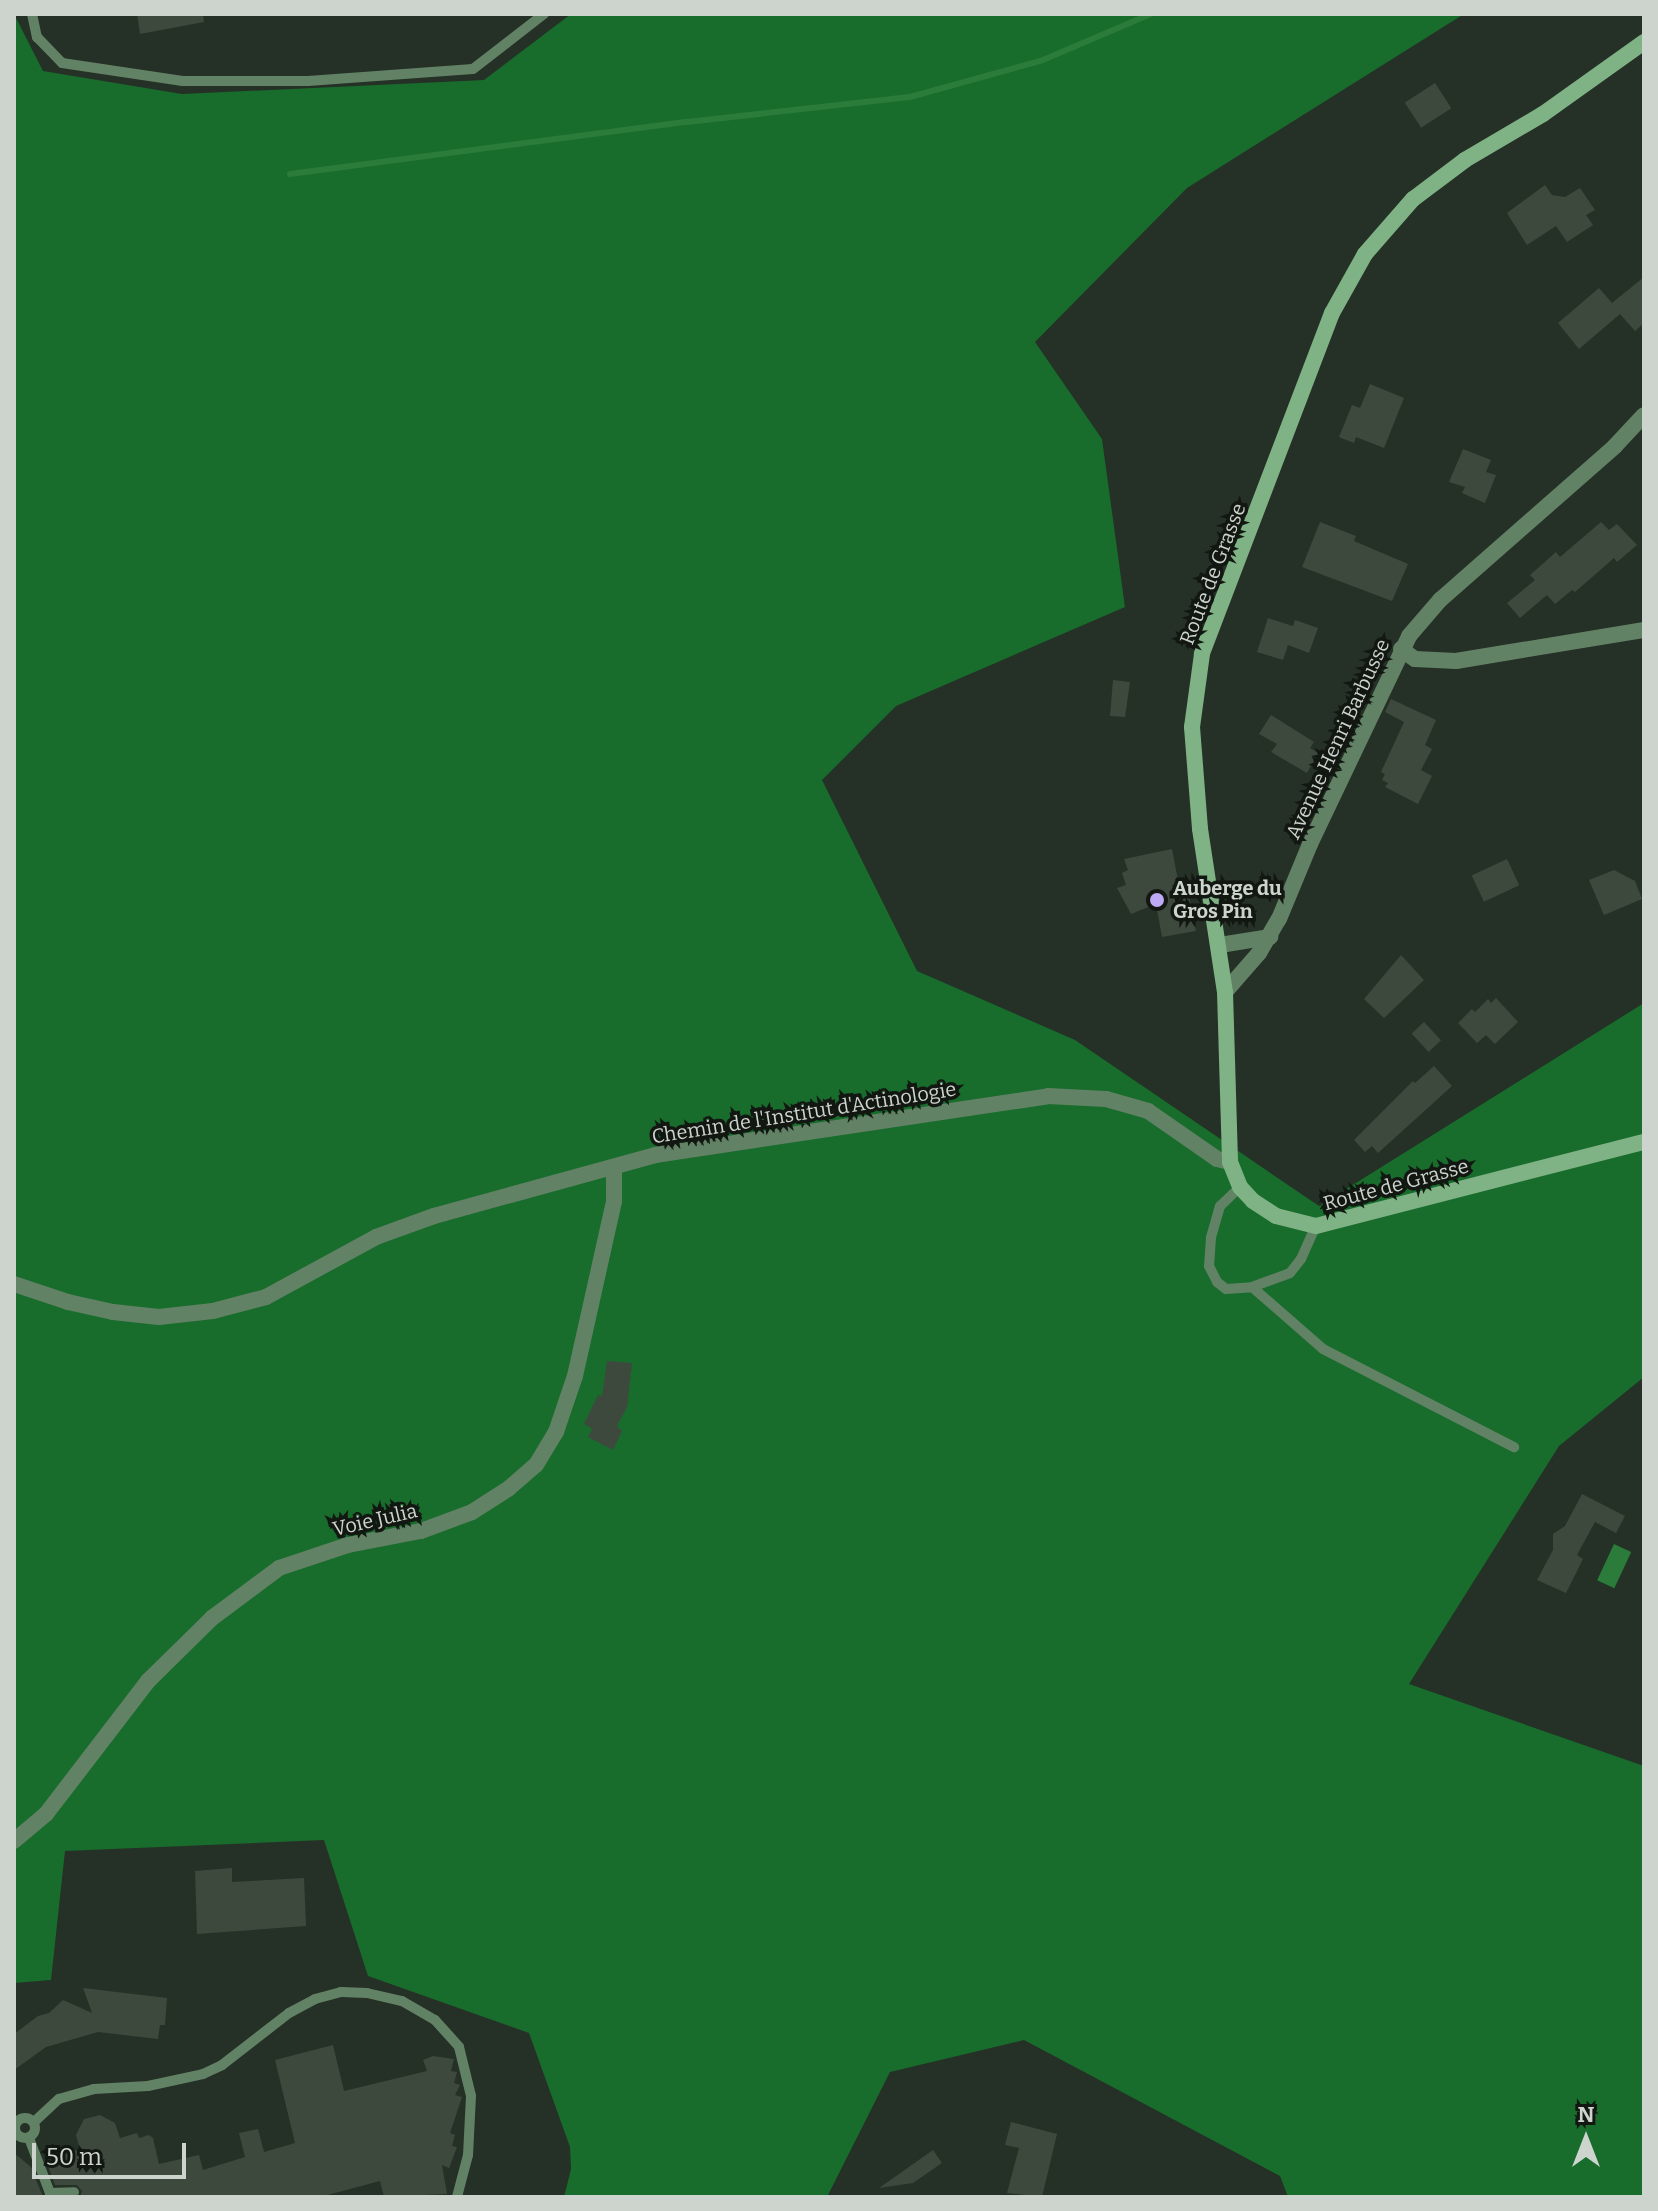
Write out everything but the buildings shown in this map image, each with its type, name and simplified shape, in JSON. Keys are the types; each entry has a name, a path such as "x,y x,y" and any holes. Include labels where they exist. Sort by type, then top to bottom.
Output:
{"main road":[{"name":"Route de Grasse","path":"1644,42 1543,114 1465,160 1413,199 1365,254 1332,313 1202,654 1192,727 1200,829 1225,992 1230,1162 1240,1187 1276,1216 1316,1226 1644,1142"}],"street":[{"name":"Avenue Henri Barbusse","path":"1225,992 1270,937 1401,649 1421,620 1604,456 1644,415"},
{"path":"1401,649 1415,659 1456,661 1644,630"},
{"path":"1220,945 1270,937"},
{"name":"Chemin de l'Institut d'Actinologie","path":"14,1284 68,1302 113,1312 159,1317 213,1311 266,1297 390,1232 434,1216 668,1152 1048,1096 1076,1095 1106,1099 1148,1111 1217,1159 1230,1162"},
{"name":"Voie Julia","path":"14,1841 46,1814 148,1681 212,1618 279,1568 348,1545 421,1531 472,1512 508,1489 536,1465 556,1432 575,1376 614,1201 614,1168"}],"lane":[{"path":"32,14 37,37 62,63 183,81 308,81 473,69 544,14"},
{"path":"1240,1187 1220,1206 1211,1238 1209,1266 1217,1282 1226,1289 1252,1287 1290,1273 1301,1259 1316,1226"},
{"path":"1252,1287 1323,1349 1514,1447"},
{"path":"34,2122 59,2099 94,2089 148,2086 203,2074 222,2065 289,2013 315,1999 341,1992 367,1993 402,2001 413,2007 435,2020 459,2047 471,2096 468,2155 457,2197"},
{"path":"29,2138 19,2136 15,2125 21,2118 34,2122"},
{"path":"29,2138 35,2131 34,2122"},
{"path":"29,2138 50,2193 74,2192"}],"shaded area":[{"path":"14,14 43,71 182,94 484,80 571,14 1464,14 1187,188 1035,342 1102,439 1125,607 896,706 822,780 917,971 1075,1040 1319,1206 1644,1003 1644,1377 1559,1446 1409,1684 1644,1766 1644,2197 1288,2197 1280,2176 1024,2040 890,2072 827,2197 564,2197 571,2169 570,2147 529,2033 368,1976 324,1840 65,1851 51,1980 14,1983"},
{"path":"1614,1544 1631,1552 1614,1588 1597,1580"}],"waterway":[{"path":"290,174 687,122 910,97 1043,60 1151,14"}],"place":[{"name":"Auberge du Gros Pin","path":"1157,900"}]}
